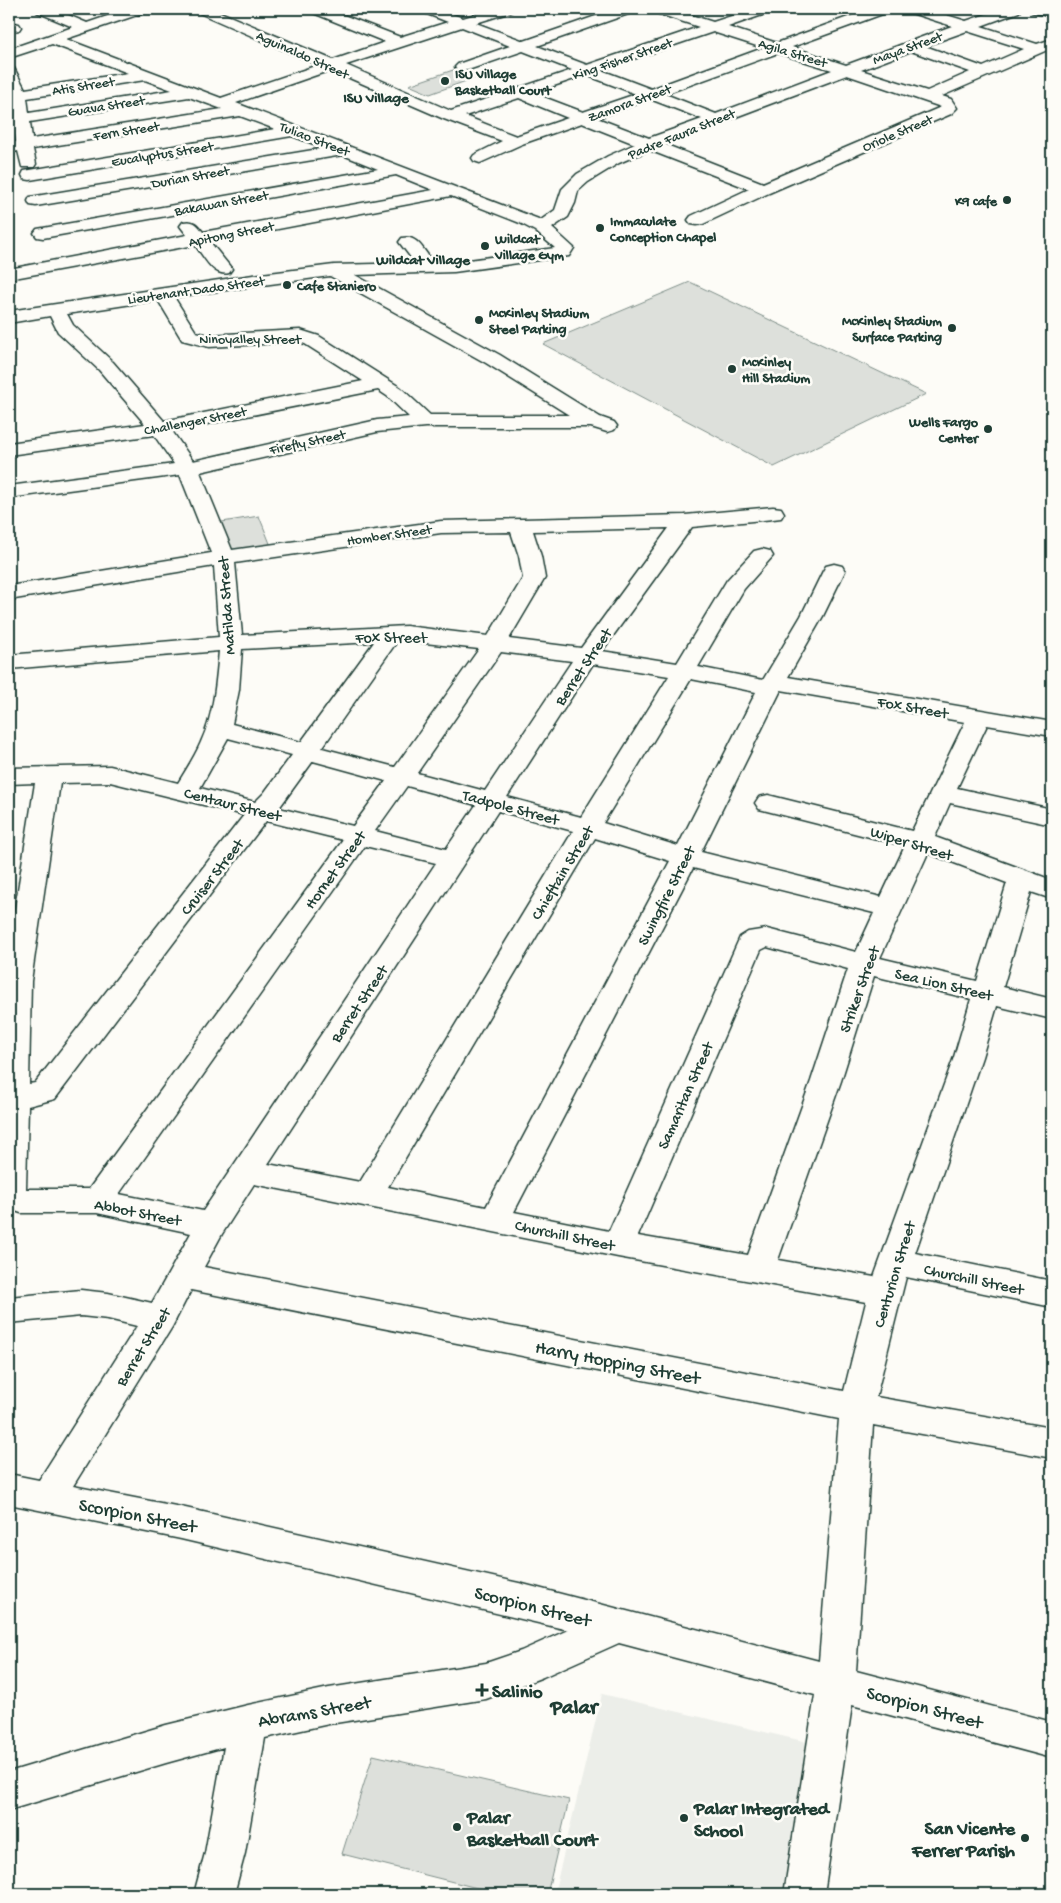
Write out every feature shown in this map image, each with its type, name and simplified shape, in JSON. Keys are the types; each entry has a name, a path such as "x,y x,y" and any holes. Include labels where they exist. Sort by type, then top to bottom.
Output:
{"street":[{"path":"42,9 88,28"},
{"path":"9,54 141,9"},
{"name":"Aguinaldo Street","path":"202,9 330,66 516,141"},
{"path":"316,9 399,42"},
{"path":"427,9 716,119"},
{"path":"222,103 399,42 506,9"},
{"path":"463,66 629,9"},
{"name":"Agila Street","path":"658,9 928,96"},
{"name":"King Fisher Street","path":"450,116 766,9"},
{"name":"Zamora Street","path":"480,158 516,141 883,9"},
{"name":"Maya Street","path":"913,9 967,26 1045,46"},
{"name":"Maya Street","path":"846,69 1014,9"},
{"path":"1037,9 1052,13"},
{"name":"Tuliao Street","path":"54,40 526,219 541,227 565,248 563,252"},
{"path":"910,46 983,72"},
{"name":"Oriole Street","path":"928,96 1045,46"},
{"name":"Padre Faura Street","path":"541,227 562,214 567,207 570,189 580,178 593,170 650,145 846,69"},
{"path":"9,71 15,80 21,119 16,147 30,175 43,232 52,247 69,263"},
{"name":"Atis Street","path":"18,95 147,75"},
{"name":"Guava Street","path":"21,119 191,91"},
{"path":"520,93 763,189"},
{"name":"Oriole Street","path":"697,220 763,189 949,108 946,102 928,96"},
{"name":"Fern Street","path":"16,147 243,111"},
{"path":"122,130 176,210 223,269"},
{"name":"Eucalyptus Street","path":"30,175 295,131"},
{"name":"Durian Street","path":"36,201 345,150"},
{"name":"Bakawan Street","path":"43,232 398,170"},
{"name":"Apitong Street","path":"9,274 453,191"},
{"path":"408,242 428,268"},
{"name":"Lieutenant Dado Street","path":"11,313 56,310 334,270 454,267 563,252"},
{"name":"Firefly Street","path":"9,492 188,468 377,426 425,421 600,424 493,359 334,270"},
{"name":"Ninoyalley Street","path":"163,294 189,336 209,341 300,336 312,340 394,392 425,421"},
{"name":"Matilda Street","path":"56,310 64,328 106,366 159,428 188,468 224,558 231,643 227,690 219,728 213,744 186,791"},
{"name":"Challenger Street","path":"9,449 159,428 380,384"},
{"name":"Homber Street","path":"9,593 224,558 433,528 685,521 773,513"},
{"name":"Berret Street","path":"48,1496 160,1318 211,1225 587,656 685,521"},
{"name":"Hornet Street","path":"97,1201 494,645 534,578 530,556 520,525"},
{"name":"Chieftain Street","path":"368,1195 735,585 762,556"},
{"name":"Swingfire Street","path":"495,1219 685,857 772,685 812,616 834,571"},
{"path":"9,587 9,599"},
{"name":"Cruiser Street","path":"14,1099 45,1090 262,810 273,799 306,750 391,634"},
{"name":"Fox Street","path":"9,662 231,643 421,634 587,656 1052,729"},
{"name":"Striker Street","path":"759,1269 826,1081 864,964 942,793 979,718"},
{"name":"Tadpole Street","path":"219,728 588,827 685,857 889,908"},
{"name":"Abbot Street","path":"49,774 13,982 14,1099 11,1190 13,1198 21,1201 97,1201 211,1225"},
{"name":"Centaur Street","path":"9,776 110,774 186,791 453,859"},
{"path":"942,793 1052,817"},
{"name":"Wiper Street","path":"768,803 920,841 1052,890"},
{"name":"Centurion Street","path":"804,1894 836,1683 857,1408 885,1292 968,1057 989,993 1021,879"},
{"name":"Sea Lion Street","path":"750,944 758,939 767,938 864,964 1052,1009"},
{"name":"Samaritan Street","path":"618,1245 750,944"},
{"name":"Churchill Street","path":"247,1171 618,1245 885,1292"},
{"name":"Churchill Street","path":"895,1262 1052,1294"},
{"name":"Harry Hopping Street","path":"183,1276 857,1408 1052,1443"},
{"path":"9,1310 81,1303 108,1306 160,1318"},
{"name":"Scorpion Street","path":"9,1489 181,1522 519,1600 1052,1740"},
{"name":"Abrams Street","path":"9,1791 156,1747 248,1723 330,1706 486,1681 530,1665 617,1626"},
{"path":"214,1894 225,1853 248,1723"}],"shaded area":[{"name":"ISU Village Basketball Court","path":"459,68 480,76 430,94 409,85"},
{"name":"McKinley Hill Stadium","path":"690,282 926,394 774,467 543,344"},
{"path":"259,516 271,546 227,553 216,523"},
{"name":"Palar Integrated School","path":"602,1694 807,1742 784,1894 554,1894"},
{"name":"Palar Basketball Court","path":"373,1755 569,1800 547,1894 501,1894 342,1854"}],"place":[{"name":"ISU Village Basketball Court","path":"445,81"},
{"name":"K9 cafe","path":"1007,200"},
{"name":"Immaculate Conception Chapel","path":"600,228"},
{"name":"Wildcat Village Gym","path":"485,246"},
{"name":"Cafe Staniero","path":"287,285"},
{"name":"McKinley Stadium Steel Parking","path":"479,320"},
{"name":"McKinley Stadium Surface Parking","path":"952,328"},
{"name":"McKinley Hill Stadium","path":"732,369"},
{"name":"Wells Fargo Center","path":"988,429"},
{"name":"Salinio","path":"482,1690"},
{"name":"Palar Integrated School","path":"684,1818"},
{"name":"Palar Basketball Court","path":"457,1827"},
{"name":"San Vicente Ferrer Parish","path":"1025,1838"}],"district":[{"name":"ISU Village","path":"376,97"},
{"name":"Wildcat Village","path":"423,259"},
{"name":"Palar","path":"574,1706"}]}
